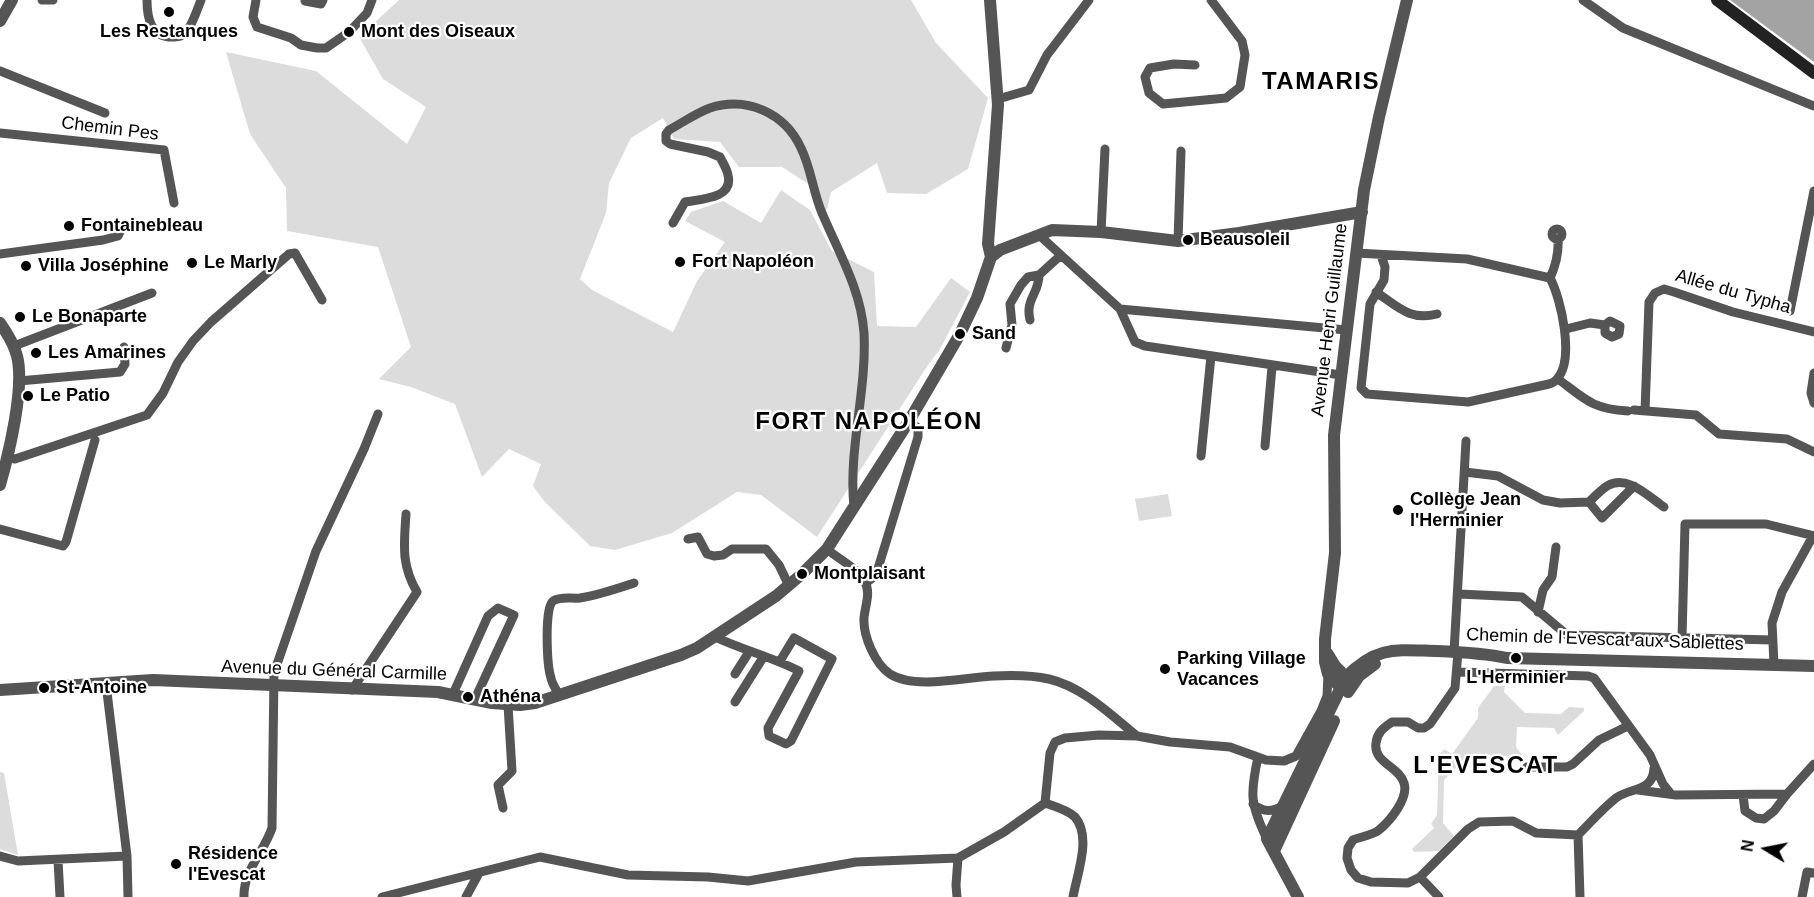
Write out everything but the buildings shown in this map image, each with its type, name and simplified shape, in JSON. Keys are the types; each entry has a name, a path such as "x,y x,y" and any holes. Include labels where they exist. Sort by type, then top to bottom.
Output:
{"main road":[{"path":"1717,0 1813,73"}],"street":[{"path":"0,21 12,0"},
{"path":"42,0 53,0"},
{"path":"147,0 147,15 154,30 165,36 175,37 183,36 188,31 201,0"},
{"path":"256,0 253,17 256,27 291,38 301,45 317,48 326,48 349,32 367,13 372,0"},
{"path":"305,1 321,4 323,0"},
{"path":"990,0 998,99 988,244 991,257 1000,250 1052,230 1101,232 1178,241 1362,212"},
{"path":"998,99 1029,90 1047,55 1089,0"},
{"path":"1195,65 1174,64 1150,68 1145,77 1149,93 1163,104 1226,98 1240,87 1245,56 1242,40 1210,0"},
{"name":"Avenue Henri Guillaume","path":"1045,802 1050,753 1055,741 1099,735 1137,736 1170,742 1230,747 1266,760 1284,761 1296,756 1328,696 1326,649 1334,578 1333,450 1346,330 1378,117 1407,0"},
{"path":"1583,0 1623,28 1814,106"},
{"path":"0,71 105,113"},
{"path":"673,223 684,202 718,196 728,186 729,177 720,157 666,141 666,134 669,130 709,108 735,104 757,107 782,121 801,148 816,198 854,283 860,307 864,349 861,408 852,488 854,507"},
{"name":"Chemin Pes","path":"0,133 164,150 174,203"},
{"path":"1101,232 1105,149"},
{"path":"1178,241 1181,151"},
{"path":"1790,311 1814,191"},
{"path":"0,254 104,240 118,236 121,230"},
{"path":"1039,235 1120,309 1135,342 1145,346 1341,375"},
{"path":"1550,278 1559,251 1558,239"},
{"path":"8,458 15,459 147,415 164,393 178,362 193,341 211,321 289,255 295,253 322,300"},
{"path":"1356,253 1467,259 1550,278"},
{"path":"1006,348 1012,325 1010,304 1028,277 1039,275 1061,255"},
{"path":"1381,255 1385,267 1384,280"},
{"path":"1394,256 1390,269 1370,304 1361,388 1367,394 1468,402 1549,384 1558,379 1563,367 1566,329 1550,278"},
{"name":"Avenue du Général Carmille","path":"0,690 153,680 453,694 508,705 528,705 681,655 715,637 789,585 827,549 909,421 960,334 991,257"},
{"path":"1030,320 1027,308 1039,283 1039,275"},
{"name":"Allée du Typha","path":"1645,411 1649,302 1654,292 1664,289 1733,312 1814,332"},
{"path":"1376,292 1412,316 1426,317 1437,314"},
{"path":"14,346 152,293"},
{"path":"1120,309 1346,330"},
{"path":"0,323 14,346 19,361 13,434 0,485"},
{"path":"1566,329 1590,323 1605,325"},
{"path":"19,381 120,372 125,364 124,347"},
{"path":"1201,456 1212,356"},
{"path":"1265,446 1272,366"},
{"path":"1814,373 1811,393 1814,403"},
{"path":"1558,379 1591,404 1606,409 1696,415 1719,434 1787,439 1814,452"},
{"path":"244,897 247,876 272,828 272,686 274,673 316,551 378,414"},
{"path":"866,583 876,575 918,437 918,428 909,421"},
{"path":"0,528 63,546 94,440"},
{"path":"1466,441 1455,688 1430,724 1424,728 1418,728 1408,722 1392,722 1377,736 1375,746 1377,756 1400,775 1405,784 1404,795 1394,813 1377,832 1353,840 1348,849 1347,858 1350,870 1358,878 1371,882 1408,883 1420,877 1468,829 1479,822 1513,821 1536,833 1578,835 1619,795 1638,790 1671,794 1787,794"},
{"path":"1465,472 1498,476 1543,500 1560,503 1589,502 1607,486 1620,481 1634,486 1664,507"},
{"path":"1589,502 1602,518 1634,486"},
{"path":"352,690 417,592 405,569 406,514"},
{"path":"1682,638 1685,524 1767,524 1813,536 1782,592 1772,623 1774,664"},
{"path":"688,538 698,537 707,554 714,556 723,555 732,549 766,549 779,565 789,585"},
{"path":"1538,612 1543,590 1552,577 1556,547"},
{"path":"827,549 861,575 866,583 868,592 864,619 865,629 877,659 892,676 915,682 1010,675 1049,680 1068,685 1137,736"},
{"path":"559,695 550,677 548,638 549,607 552,602 559,598 578,599 600,594 634,583"},
{"path":"1459,594 1522,597 1567,635 1773,640"},
{"path":"453,694 488,616 498,608 514,615 475,699"},
{"path":"715,637 749,652 780,661 799,671 768,728 769,736 786,744 791,741 832,659 794,639 780,661"},
{"path":"1326,649 1346,684"},
{"name":"Chemin de l'Evescat aux Sablettes","path":"1346,684 1362,663 1385,652 1398,649 1480,652 1507,658 1814,666"},
{"path":"735,674 749,652"},
{"path":"735,702 764,656"},
{"path":"1457,672 1588,676 1598,682 1650,755 1654,768 1671,794"},
{"path":"1328,674 1346,684"},
{"path":"106,684 127,856 128,897"},
{"path":"1274,851 1315,762 1346,684"},
{"path":"1267,839 1346,684"},
{"path":"503,808 498,785 512,771 508,705"},
{"path":"1527,767 1567,767 1599,741 1628,726"},
{"path":"1258,756 1251,787 1252,804 1267,839 1298,897"},
{"path":"1743,795 1745,811 1756,818 1764,819 1774,811 1814,764"},
{"path":"1638,790 1654,776 1654,768"},
{"path":"382,897 540,857 628,875 708,877 748,881 856,862 958,858 1004,832 1045,802 1074,816 1081,827 1083,842 1073,897"},
{"path":"1252,804 1267,811 1285,805"},
{"path":"1578,835 1580,897"},
{"path":"0,856 18,861 127,856"},
{"path":"957,897 958,858"},
{"path":"58,860 60,897"},
{"path":"1802,897 1807,872 1814,873"},
{"path":"466,897 479,873"},
{"path":"1420,877 1439,897"}],"shaded area":[{"path":"399,0 911,0 936,43 988,98 968,169 926,194 887,193 877,163 831,192 827,210 823,209 816,189 782,167 739,167 720,142 674,139 663,118 631,138 609,183 606,213 580,279 592,290 673,332 697,281 725,242 685,221 691,212 723,201 761,223 781,190 810,210 832,251 874,272 877,326 916,327 951,278 970,292 940,349 817,537 761,495 737,492 672,533 615,550 590,546 544,501 533,486 541,464 509,449 482,477 455,404 411,387 379,379 411,347 378,247 287,231 286,188 250,134 226,52 316,71 407,144 426,107 383,79 359,37"},
{"path":"1730,0 1814,0 1814,62"},
{"path":"1168,494 1172,516 1139,521 1135,499"},
{"path":"1494,686 1505,686 1504,692 1525,713 1561,714 1569,707 1584,708 1584,711 1558,735 1554,728 1517,727 1516,747 1522,755 1519,757 1477,754 1475,768 1468,755 1444,780 1443,823 1454,836 1439,851 1414,852 1412,849 1434,828 1431,824 1437,815 1439,755 1444,749 1452,754 1478,718 1478,708"},
{"path":"0,772 4,773 18,855 0,849"}],"place":[{"name":"Les Restanques","path":"169,12"},
{"name":"Mont des Oiseaux","path":"349,32"},
{"name":"Fontainebleau","path":"69,226"},
{"name":"Beausoleil","path":"1188,240"},
{"name":"Fort Napoléon","path":"680,262"},
{"name":"Le Marly","path":"192,263"},
{"name":"Villa Joséphine","path":"26,266"},
{"name":"Le Bonaparte","path":"20,317"},
{"name":"Sand","path":"960,334"},
{"name":"Les Amarines","path":"36,353"},
{"name":"Le Patio","path":"28,396"},
{"name":"Collège Jean l'Herminier","path":"1398,510"},
{"name":"Montplaisant","path":"802,574"},
{"name":"L'Herminier","path":"1516,658"},
{"name":"Parking Village Vacances","path":"1165,669"},
{"name":"St-Antoine","path":"44,688"},
{"name":"Athéna","path":"468,697"},
{"name":"Résidence l'Evescat","path":"176,864"}],"district":[{"name":"TAMARIS","path":"1321,82"},
{"name":"FORT NAPOLÉON","path":"869,422"},
{"name":"L'EVESCAT","path":"1486,766"}]}
